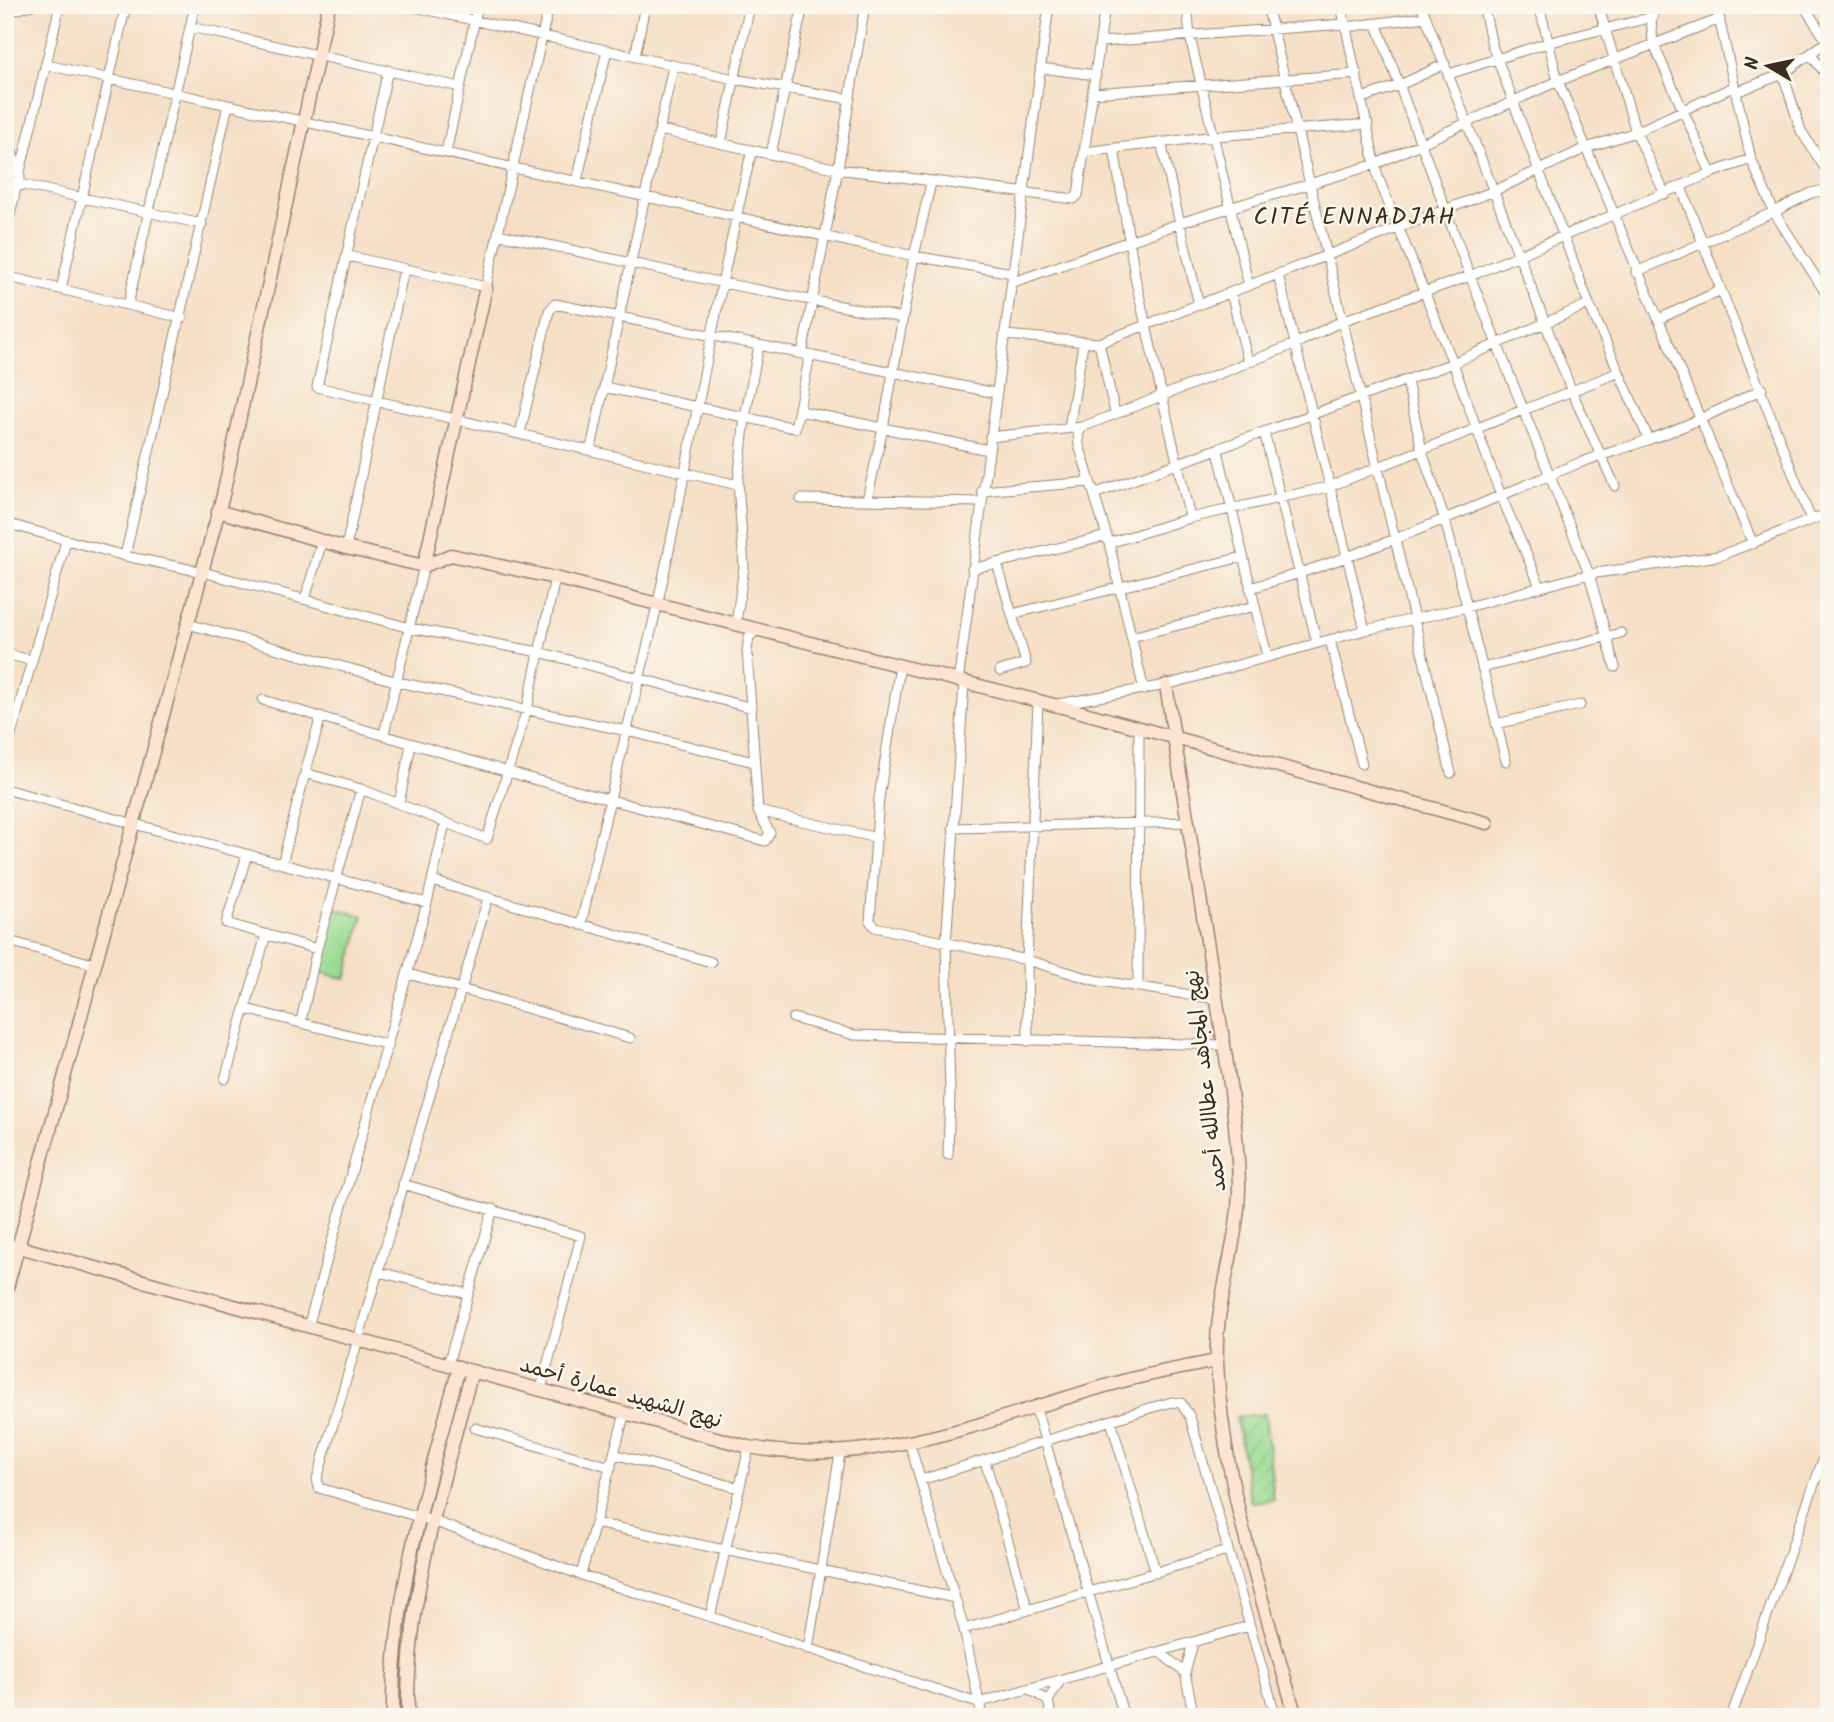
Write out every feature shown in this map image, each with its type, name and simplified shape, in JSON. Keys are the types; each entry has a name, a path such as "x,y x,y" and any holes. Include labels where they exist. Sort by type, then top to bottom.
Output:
{"street":[{"path":"5,235 20,182 60,5"},
{"path":"61,289 126,5"},
{"path":"128,305 195,5"},
{"path":"5,1295 93,964 203,572 329,5"},
{"path":"406,5 734,79 850,99"},
{"path":"446,152 478,5"},
{"path":"384,734 458,420 549,5"},
{"path":"635,57 645,5"},
{"path":"721,143 750,5"},
{"path":"771,154 803,5"},
{"path":"604,387 795,428 800,411 812,300 838,169 865,5"},
{"path":"947,1155 949,1039 946,944 961,683 982,491 1049,5"},
{"path":"660,130 838,169 931,183 1074,199 1078,195 1105,5"},
{"path":"1186,5 1190,37 1249,286"},
{"path":"1267,5 1295,131 1379,467 1451,773"},
{"path":"1341,5 1378,177 1453,363 1501,496 1540,586"},
{"path":"1421,5 1572,392 1615,485"},
{"path":"1483,5 1496,57 1590,304 1617,373 1649,440"},
{"path":"1539,5 1558,81 1615,215 1636,272 1659,319 1753,544"},
{"path":"1598,5 1636,132 1665,194"},
{"path":"1650,5 1653,43 1711,173"},
{"path":"1716,5 1751,159 1774,212 1829,298"},
{"path":"1004,335 1083,344 1099,343 1494,191 1586,148 1636,132 1682,109 1783,74 1828,41 1803,5"},
{"path":"5,13 25,6"},
{"path":"1100,41 1377,24 1426,17"},
{"path":"1449,74 1496,57 1653,17"},
{"path":"47,65 374,135 1012,278 1128,243 1231,207 1376,164 1558,81 1614,62 1653,43 1720,19"},
{"path":"1377,24 1470,276 1590,574 1615,667"},
{"path":"190,27 460,87"},
{"path":"577,181 607,50"},
{"path":"1811,55 1829,78"},
{"path":"1362,97 1400,85 1445,64"},
{"path":"591,448 673,66"},
{"path":"1040,68 1096,75"},
{"path":"388,70 317,387 591,448 738,485"},
{"path":"1093,93 1357,74"},
{"path":"1783,74 1801,131 1829,174"},
{"path":"125,556 228,105"},
{"path":"1084,152 1215,136 1368,124"},
{"path":"5,130 20,182"},
{"path":"1161,142 1199,304"},
{"path":"1114,148 1128,243 1191,518"},
{"path":"581,925 607,801 627,731 657,604 710,336 752,150"},
{"path":"990,437 1082,426 1295,344 1342,321 1470,276 1711,173 1751,159"},
{"path":"5,181 20,182 202,224"},
{"path":"867,500 914,256 931,183"},
{"path":"1681,187 1811,520"},
{"path":"1636,272 1702,245 1811,193 1829,189"},
{"path":"498,234 723,283 902,318"},
{"path":"348,256 486,287"},
{"path":"346,548 404,269"},
{"path":"1278,274 1328,488 1365,630"},
{"path":"5,276 181,318"},
{"path":"1659,319 1721,290"},
{"path":"1231,293 1248,361"},
{"path":"520,433 552,306 560,304 996,393"},
{"path":"1094,494 1407,381 1499,345 1590,304"},
{"path":"1099,343 1115,413"},
{"path":"1069,428 1083,344"},
{"path":"736,624 744,567 738,485 745,417 759,345"},
{"path":"972,569 1328,488 1617,373"},
{"path":"1407,381 1422,451 1445,520 1506,761"},
{"path":"1250,588 1299,574 1445,520 1601,454 1649,440 1702,419 1762,389"},
{"path":"800,411 988,450"},
{"path":"1082,426 1077,439 1108,539 1144,690"},
{"path":"1264,432 1317,643"},
{"path":"1218,451 1267,656"},
{"path":"982,491 1090,482"},
{"path":"801,499 981,502"},
{"path":"218,511 346,548 424,565 451,555 555,578 1052,705 1487,824"},
{"path":"1052,705 1166,685 1365,630 1467,607 1590,574 1694,561 1753,544 1829,513"},
{"path":"5,523 125,556 203,572 410,628 539,652 752,708"},
{"path":"5,756 66,541"},
{"path":"305,599 321,541"},
{"path":"1012,614 1242,557"},
{"path":"997,563 1026,663 1000,671"},
{"path":"305,773 361,789 487,839 527,709 555,578"},
{"path":"1131,637 1255,606"},
{"path":"188,624 398,682 627,731 754,762"},
{"path":"263,700 607,801 765,841 770,833 758,811 747,650 749,637 758,629"},
{"path":"1482,668 1621,633"},
{"path":"1330,640 1362,764"},
{"path":"5,654 31,660"},
{"path":"900,666 879,798 870,921 882,929 1027,960 1094,980 1217,999"},
{"name":"نهج المجاهد عطاالله أحمد","path":"1166,685 1217,999 1239,1182 1234,1234 1218,1322 1217,1361 1232,1471 1249,1547 1296,1717"},
{"path":"1028,1041 1027,960 1038,702"},
{"path":"1496,724 1580,705"},
{"path":"282,864 321,716"},
{"path":"1139,729 1139,987"},
{"path":"399,803 411,744"},
{"path":"5,789 427,903"},
{"path":"301,1021 317,948 361,789"},
{"path":"758,811 877,838"},
{"path":"953,828 1188,822"},
{"path":"308,1327 409,974 445,823"},
{"path":"247,855 226,923 317,948"},
{"path":"432,881 711,962"},
{"path":"488,898 317,1485 324,1491 433,1521 581,1575 978,1703 1250,1626"},
{"path":"226,1079 266,935"},
{"path":"5,940 93,964"},
{"path":"409,974 630,1038"},
{"path":"246,1009 389,1045"},
{"path":"793,1018 854,1035 1223,1045"},
{"path":"403,1184 581,1236 541,1389"},
{"path":"408,1717 413,1621 460,1367 468,1294 494,1209"},
{"path":"5,1244 19,1247"},
{"name":"نهج الشهيد عمارة أحمد","path":"19,1247 749,1447 796,1454 839,1453 909,1441 1036,1409 1124,1381 1217,1361"},
{"path":"379,1272 468,1294"},
{"path":"393,1717 395,1641 408,1561 460,1367"},
{"path":"921,1480 1172,1402 1185,1406 1276,1717"},
{"path":"1036,1409 1124,1717"},
{"path":"581,1575 625,1413"},
{"path":"1111,1421 1156,1573"},
{"path":"475,1428 611,1467"},
{"path":"909,1441 964,1629 982,1717"},
{"path":"1731,1717 1829,1443"},
{"path":"710,1617 749,1447"},
{"path":"808,1649 839,1453"},
{"path":"614,1454 739,1488"},
{"path":"985,1461 1028,1610"},
{"path":"595,1523 955,1598"},
{"path":"964,1629 1227,1551"},
{"path":"1193,1643 1185,1673 1194,1717"},
{"path":"1160,1653 1185,1673"},
{"path":"1048,1701 1060,1681"},
{"path":"1031,1690 1048,1701 1052,1717"}],"green space":[{"path":"333,908 363,916 346,979 317,971"},
{"path":"1265,1414 1274,1500 1251,1502 1236,1417"}],"district":[{"name":"CITÉ ENNADJAH","path":"1355,216"}]}
